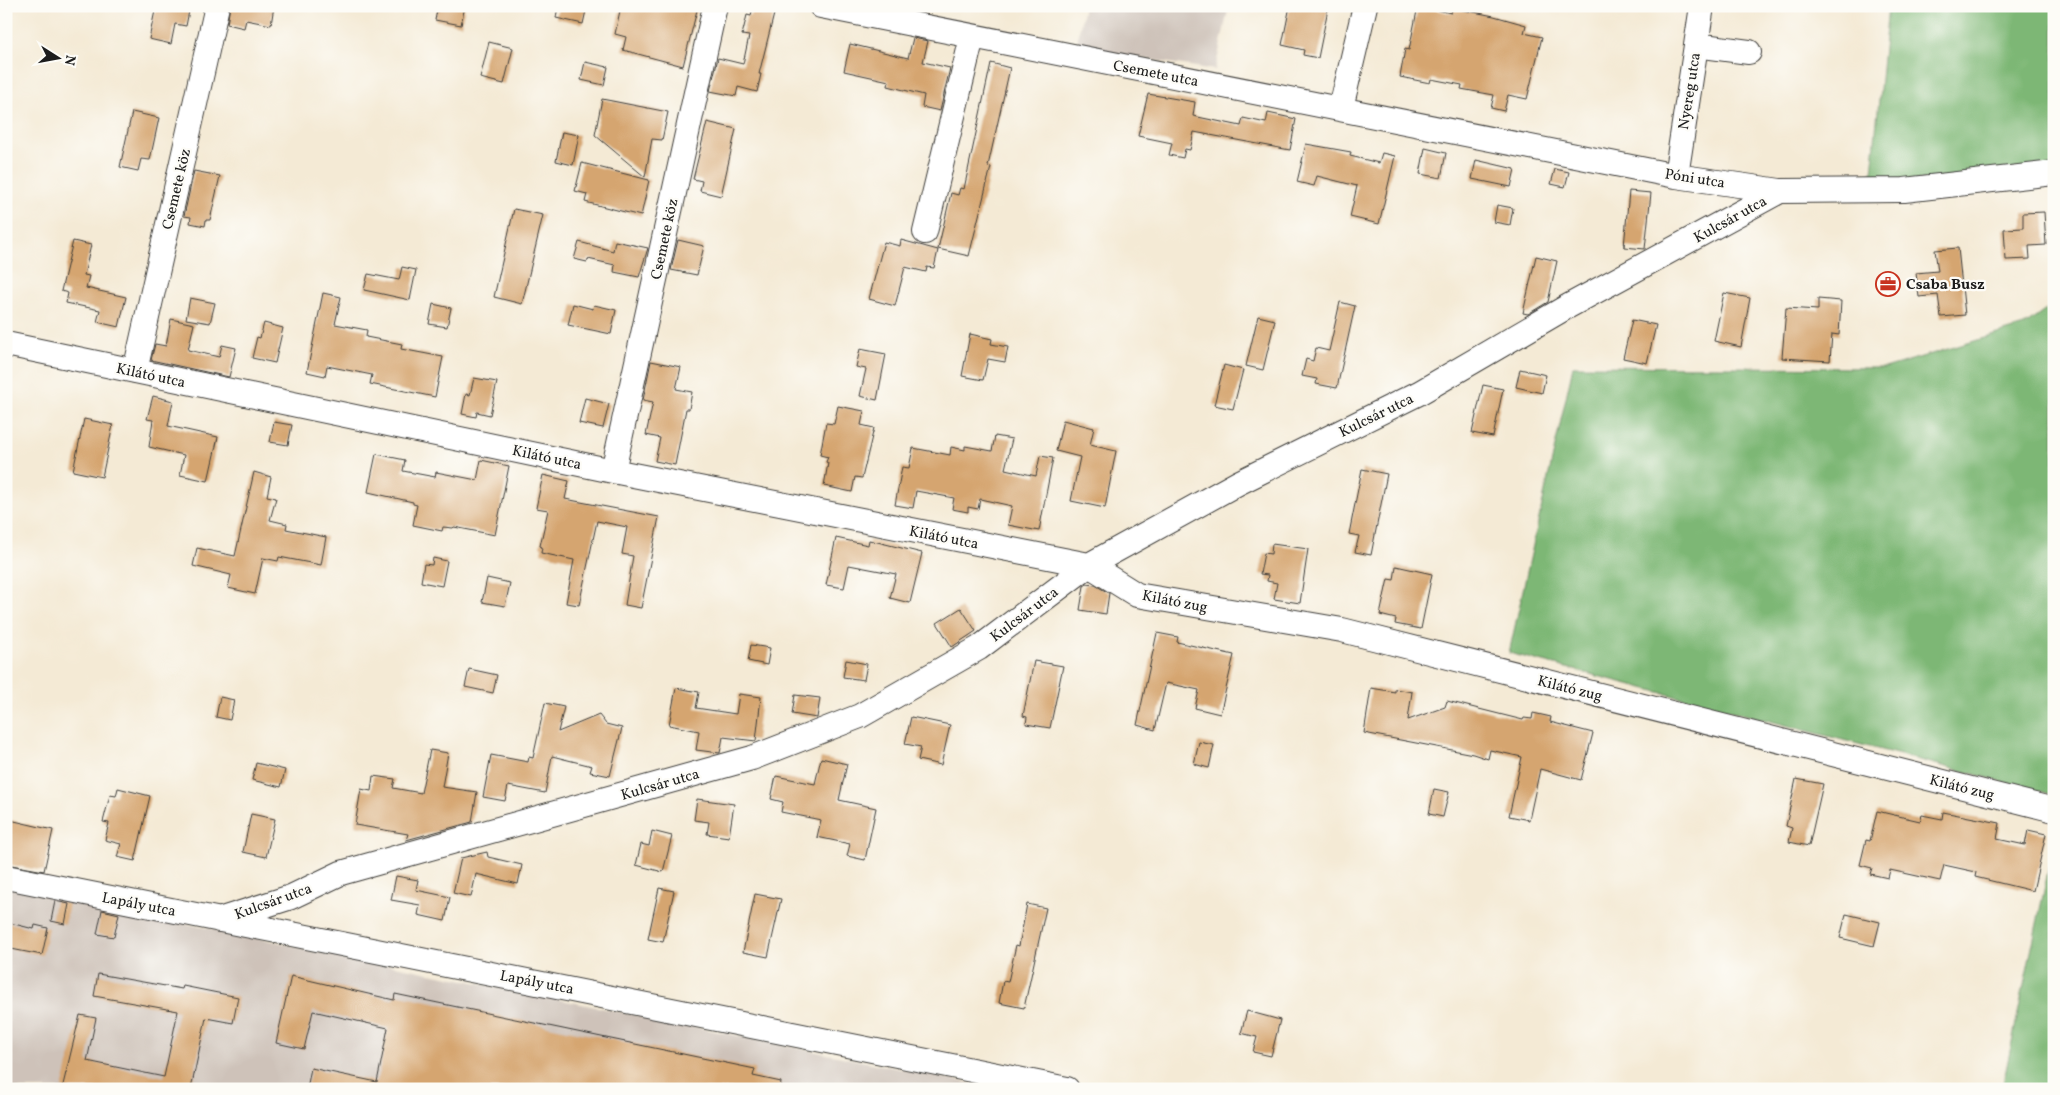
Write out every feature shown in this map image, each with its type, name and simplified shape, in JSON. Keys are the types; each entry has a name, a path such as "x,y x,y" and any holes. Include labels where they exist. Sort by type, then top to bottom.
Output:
{"street":[{"name":"Csemete köz","path":"135,371 217,6"},
{"name":"Csemete köz","path":"613,471 715,6"},
{"name":"Csemete utca","path":"821,6 1341,108"},
{"path":"1341,108 1365,6"},
{"name":"Nyereg utca","path":"1676,176 1702,6"},
{"path":"925,232 972,37"},
{"path":"1696,45 1749,52"},
{"name":"Póni utca","path":"1341,108 1676,176 1780,191 1904,190 2054,173"},
{"name":"Kulcsár utca","path":"219,920 291,897 341,873 752,758 860,716 979,648 1089,565 1238,483 1419,394 1565,308 1780,191"},
{"name":"Kilátó utca","path":"6,344 613,471 1089,565"},
{"name":"Kilátó zug","path":"1089,565 1137,595 1342,630 2054,810"},
{"name":"Lapály utca","path":"6,877 1067,1089"}],"shaded area":[{"path":"1084,6 1229,6 1215,70 1076,48"},
{"path":"6,887 940,1077 1001,1089 6,1089"}],"green space":[{"path":"1888,6 2054,6 2054,174 1871,183"},
{"path":"2054,304 2054,795 1509,653 1573,366 1885,368 2024,326"},
{"path":"2054,843 2054,1089 2002,1089"}],"building":[{"path":"156,6 190,6 186,26 175,24 171,44 149,39"},
{"path":"230,6 274,6 271,25 246,20 244,28 227,24"},
{"path":"438,6 465,6 461,25 435,20"},
{"path":"558,6 587,6 583,24 556,18"},
{"path":"621,6 698,6 683,66 623,50 626,37 615,34"},
{"path":"753,6 776,6 759,74 761,74 757,92 738,87 736,96 710,91 718,58 743,64 749,36 742,35 747,15 751,16"},
{"path":"1290,6 1328,9 1318,58 1303,55 1304,50 1282,45"},
{"path":"1418,6 1451,13 1453,8 1494,16 1526,25 1524,33 1542,37 1527,99 1508,95 1504,111 1491,108 1494,95 1461,89 1462,85 1431,79 1430,83 1400,77 1405,49 1409,50"},
{"path":"913,38 928,41 923,62 950,68 940,111 922,107 924,95 888,86 889,81 844,71 850,44 908,58"},
{"path":"489,42 513,48 504,84 480,78"},
{"path":"585,62 608,67 604,85 581,80"},
{"path":"991,63 1010,68 988,166 991,167 969,256 938,249 951,193 958,195 960,188 964,189"},
{"path":"1148,94 1195,102 1193,116 1241,126 1243,118 1266,123 1268,113 1296,119 1290,150 1194,132 1190,150 1185,149 1183,158 1169,155 1172,143 1138,136"},
{"path":"602,99 668,112 662,140 652,139 645,177 595,135"},
{"path":"132,112 159,118 150,160 141,159 138,171 120,167"},
{"path":"707,122 736,129 721,196 700,191 702,181 693,179"},
{"path":"562,132 579,135 573,165 556,161"},
{"path":"1306,144 1351,152 1350,156 1379,163 1382,153 1395,156 1379,224 1350,217 1357,186 1317,176 1314,186 1297,182"},
{"path":"1425,148 1446,153 1441,178 1420,174"},
{"path":"1476,160 1515,169 1511,187 1472,179"},
{"path":"582,163 649,180 641,216 585,202 587,194 575,191"},
{"path":"1555,169 1569,172 1565,187 1551,184"},
{"path":"194,171 220,176 210,220 206,220 205,226 190,223 191,217 184,216"},
{"path":"1629,191 1651,193 1645,249 1624,247"},
{"path":"1497,205 1513,208 1510,225 1494,222"},
{"path":"514,209 543,215 522,304 494,297"},
{"path":"2044,212 2046,245 2029,246 2030,259 2006,260 2004,229 2023,228 2023,213"},
{"path":"678,240 704,246 697,275 671,270"},
{"path":"901,240 938,250 934,268 927,267 926,272 905,267 895,306 869,299 884,242 900,246"},
{"path":"73,241 91,245 84,275 89,276 86,288 126,297 119,327 97,322 100,310 66,303 68,293 61,291"},
{"path":"615,241 648,248 639,277 614,272 615,265 588,259 587,262 574,259 579,242 613,251"},
{"path":"1958,248 1965,315 1941,317 1938,295 1919,297 1916,273 1938,271 1935,250"},
{"path":"1536,256 1557,261 1548,302 1528,314 1523,313"},
{"path":"402,267 416,270 410,300 364,290 368,274 399,280"},
{"path":"323,293 341,297 335,324 367,330 366,337 402,344 401,349 443,357 435,397 370,384 372,375 327,366 325,376 307,372"},
{"path":"1724,293 1750,298 1741,347 1714,341"},
{"path":"190,298 215,303 210,323 186,319"},
{"path":"1818,299 1841,301 1839,335 1832,334 1830,361 1782,358 1786,308 1818,310"},
{"path":"1340,302 1355,306 1337,388 1316,384 1317,379 1302,376 1306,359 1313,361 1316,348 1329,351"},
{"path":"433,304 451,308 447,327 429,324"},
{"path":"573,304 593,309 594,305 616,310 611,334 568,325"},
{"path":"1258,316 1275,320 1263,370 1246,366"},
{"path":"171,319 194,324 188,350 219,357 222,345 236,348 229,377 151,360 155,344 166,346"},
{"path":"1632,320 1656,325 1647,363 1623,358"},
{"path":"264,323 283,328 275,363 252,358 257,337 260,338"},
{"path":"970,334 992,339 991,344 1008,347 1005,362 988,359 983,380 962,376"},
{"path":"860,349 886,354 877,400 860,396 866,369 856,367"},
{"path":"651,361 681,367 676,389 692,392 689,409 686,409 675,465 655,461 660,438 646,435 653,402 643,400"},
{"path":"1224,365 1243,370 1233,409 1214,405"},
{"path":"1520,369 1546,375 1542,393 1516,387"},
{"path":"474,378 497,382 490,415 477,412 476,417 462,414 466,394 470,395"},
{"path":"1483,385 1503,389 1493,437 1472,433"},
{"path":"153,396 173,401 168,426 218,437 208,481 180,475 184,455 149,447 153,420 147,419"},
{"path":"585,398 609,404 603,428 579,423"},
{"path":"838,406 864,411 861,425 874,428 862,478 855,477 852,492 824,486 828,457 820,455 826,423 834,424"},
{"path":"84,419 113,425 102,477 73,471"},
{"path":"1063,420 1094,428 1090,445 1116,451 1105,508 1071,501 1080,457 1056,451"},
{"path":"274,422 292,425 288,445 270,442"},
{"path":"995,436 1012,439 1005,469 1036,476 1040,456 1053,458 1039,531 1008,525 1012,506 980,499 978,509 968,507 968,512 952,509 954,498 916,491 913,508 895,505 902,467 909,468 913,448 950,455 951,447 965,450 965,446 992,451"},
{"path":"376,454 405,460 403,471 435,477 436,472 477,480 481,460 509,466 495,535 454,527 443,527 442,531 413,525 417,505 413,504 413,502 368,492"},
{"path":"1362,469 1387,474 1371,555 1355,552 1359,536 1349,534"},
{"path":"254,472 271,477 267,496 276,498 270,520 287,524 286,529 326,537 321,565 279,557 278,561 263,558 255,594 228,588 231,575 193,566 197,548 235,556"},
{"path":"543,475 569,481 565,499 659,517 641,608 625,605 633,556 622,554 627,527 597,521 579,605 566,603 574,560 541,553 542,547 540,546 548,510 536,508"},
{"path":"836,538 868,545 869,540 922,553 910,603 890,598 896,574 849,565 844,588 826,585"},
{"path":"1272,544 1308,549 1300,603 1274,599 1277,583 1267,581 1268,575 1260,574 1264,553 1271,554"},
{"path":"433,558 447,561 442,586 421,582 424,564 432,565"},
{"path":"1396,566 1432,574 1421,629 1395,624 1396,619 1380,615 1388,579 1394,580"},
{"path":"487,578 510,583 505,606 482,602"},
{"path":"1087,584 1095,585 1109,593 1106,614 1080,610 1084,586"},
{"path":"961,608 976,631 952,647 937,623"},
{"path":"1157,633 1178,637 1177,642 1234,655 1220,714 1195,708 1199,690 1166,683 1155,730 1137,725"},
{"path":"751,645 770,648 767,665 748,661"},
{"path":"846,660 867,664 864,680 843,677"},
{"path":"1034,661 1063,666 1050,728 1026,724 1027,717 1023,716"},
{"path":"469,669 497,675 493,693 465,687"},
{"path":"676,688 699,692 696,708 736,714 739,694 761,697 756,741 723,737 720,753 696,750 699,731 669,725"},
{"path":"1371,688 1395,692 1395,689 1412,692 1408,720 1445,707 1447,701 1523,720 1524,718 1532,719 1533,713 1551,717 1550,722 1593,733 1581,780 1540,769 1529,820 1509,816 1522,757 1490,750 1488,759 1473,754 1364,733"},
{"path":"795,695 820,698 817,718 792,714"},
{"path":"220,697 234,700 230,720 216,717"},
{"path":"545,703 564,707 558,732 599,715 606,724 622,728 610,776 590,772 592,766 552,756 545,793 508,786 505,801 483,797 491,755 528,762 529,757 533,758"},
{"path":"911,717 950,725 941,765 918,760 921,747 905,744"},
{"path":"1199,742 1214,745 1209,768 1194,764"},
{"path":"430,750 448,753 442,787 477,792 472,822 406,840 408,834 355,825 361,789 371,791 373,776 395,779 393,788 421,793"},
{"path":"821,758 847,764 839,800 876,808 865,860 847,856 850,844 817,837 821,820 781,812 783,802 771,799 776,776 815,784"},
{"path":"256,763 285,770 281,787 252,780"},
{"path":"1796,779 1823,784 1809,846 1789,842 1792,828 1786,826"},
{"path":"118,788 150,796 135,861 117,857 121,844 105,840 109,823 103,822 110,795 116,796"},
{"path":"1434,789 1449,792 1443,817 1429,814"},
{"path":"697,799 734,804 729,837 707,834 709,822 694,820"},
{"path":"1877,811 1920,821 1922,815 1942,819 1943,812 2000,823 1997,839 2025,845 2028,830 2046,834 2033,891 1975,877 1976,872 1944,865 1940,881 1890,870 1888,878 1870,874 1872,868 1860,865 1866,840 1870,841"},
{"path":"251,814 275,819 266,857 243,852"},
{"path":"10,820 53,830 44,871 6,864 6,838"},
{"path":"652,831 672,836 663,872 636,865 641,844 649,846"},
{"path":"487,852 488,857 522,865 518,884 476,874 471,897 453,893 461,858"},
{"path":"396,876 418,880 416,890 450,897 445,921 418,915 420,905 391,900"},
{"path":"659,888 674,891 663,942 648,939"},
{"path":"755,894 781,899 768,957 743,952"},
{"path":"55,901 69,904 65,924 51,921"},
{"path":"1027,904 1046,908 1024,1008 999,1003 1003,981 1008,982 1016,945 1019,946"},
{"path":"102,910 119,914 114,937 97,934"},
{"path":"1846,914 1880,922 1874,946 1840,938"},
{"path":"6,922 34,929 35,925 48,928 42,955 6,948"},
{"path":"98,974 182,989 183,986 238,997 233,1023 206,1018 191,1089 62,1089 80,1015 96,1018 87,1061 164,1077 178,1011 94,996"},
{"path":"291,976 394,1000 395,994 755,1069 753,1076 781,1082 780,1089 307,1089 311,1068 377,1082 388,1028 313,1011 304,1049 276,1043"},
{"path":"1247,1011 1280,1020 1271,1056 1253,1052 1257,1037 1241,1033"}],"place":[{"name":"Csaba Busz","path":"1888,284"}]}
